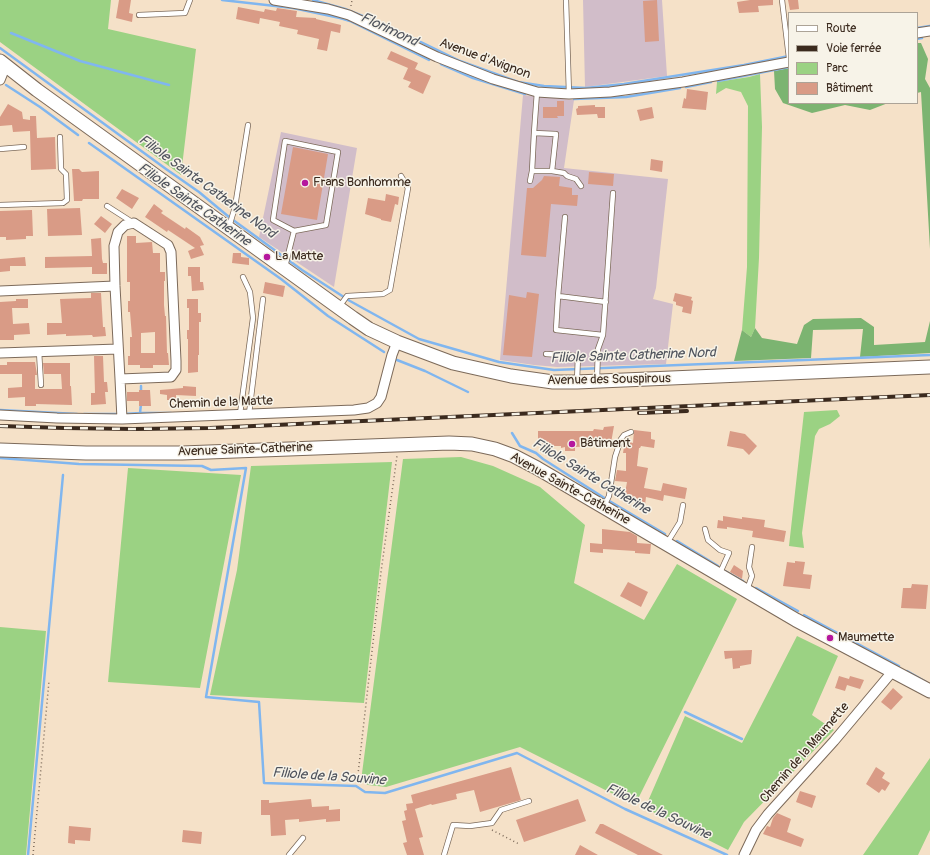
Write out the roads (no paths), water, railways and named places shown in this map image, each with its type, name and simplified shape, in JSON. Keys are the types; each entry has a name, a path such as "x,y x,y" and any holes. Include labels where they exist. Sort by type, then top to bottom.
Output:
{"main road":[{"name":"Avenue des Souspirous","path":"2,70 36,90 369,329 436,357 483,370 534,380 577,382 930,367"},
{"name":"Avenue Sainte-Catherine","path":"0,450 78,453 182,453 449,442 494,448 514,456 606,502 667,544 746,591 892,672 930,691"}],"street":[{"name":"Avenue d'Avignon","path":"274,0 321,8 349,16 437,56 493,79 537,92 569,94 610,92 683,82 788,62"},
{"path":"918,33 930,31"},
{"path":"120,379 171,377 176,370 171,252 168,245 134,223 125,225 118,232 114,246 115,286 122,419"},
{"path":"0,290 115,286"},
{"name":"Chemin de la Matte","path":"0,415 122,419 244,415 354,410 368,408 377,403 381,397 397,342"},
{"path":"0,353 118,349"},
{"name":"Chemin de la Maumette","path":"744,855 756,830 768,814 834,741 892,672"}],"lane":[{"path":"139,15 185,13 190,0"},
{"path":"566,0 569,94"},
{"path":"782,0 788,50"},
{"path":"530,181 537,92"},
{"path":"229,229 235,207 248,125"},
{"path":"534,133 556,134 552,171"},
{"path":"0,205 63,203 67,200 66,174 61,169 60,137"},
{"path":"285,141 338,152 326,225 294,231 273,220 285,141"},
{"path":"0,149 24,147"},
{"path":"532,170 564,173 566,176 576,179 582,186"},
{"path":"338,308 346,296 383,294 390,290 408,188 401,176"},
{"path":"597,382 598,349 603,335 606,302 613,193"},
{"path":"107,206 134,223"},
{"path":"565,217 556,330 603,335"},
{"path":"284,269 294,231"},
{"path":"243,277 250,292 253,318 244,415"},
{"path":"558,296 606,302"},
{"path":"244,415 263,299"},
{"path":"39,351 41,385"},
{"path":"546,354 578,356 577,382"},
{"path":"606,502 615,457 621,439 624,435 630,432"},
{"path":"667,544 680,522 683,505"},
{"path":"705,529 708,540 720,550 729,553 719,575"},
{"path":"746,591 752,576 749,567 752,547"},
{"path":"444,855 453,825 470,826 492,823 501,810 529,801"},
{"path":"289,855 303,838"}],"waterway":[{"name":"Florimond","path":"222,0 293,8 340,18 350,21 429,60"},
{"path":"313,0 345,9 390,27 460,61 518,82 544,86 586,88 624,84 744,65 788,56"},
{"path":"918,28 930,26"},
{"path":"11,33 80,61 169,85"},
{"name":"Florimond","path":"918,39 922,38"},
{"name":"Filiole Sainte Catherine Nord","path":"0,48 199,192 229,217 302,270 350,301 419,339 499,362 554,370 930,355"},
{"name":"Florimond","path":"441,64 473,78 525,94"},
{"name":"Florimond","path":"718,81 788,67"},
{"name":"Florimond","path":"686,87 711,82"},
{"name":"Filiole Sainte Catherine","path":"6,85 40,107 78,135"},
{"name":"Florimond","path":"574,99 626,97 680,88"},
{"name":"Filiole Sainte Catherine","path":"89,143 281,279 328,316 384,352"},
{"name":"Filiole Sainte Catherine","path":"397,360 425,371 468,392"},
{"name":"Filiole de la Souvine","path":"141,386 141,393"},
{"name":"Filiole de la Souvine","path":"141,404 140,413 171,413"},
{"path":"0,410 77,414"},
{"path":"124,414 140,413"},
{"path":"84,414 119,414"},
{"name":"Filiole Sainte Catherine","path":"512,433 520,446 536,453 606,499 665,534"},
{"name":"Filiole de la Souvine","path":"0,458 79,464 202,466 211,470 246,468 206,697 259,702 264,783 356,786 365,792 385,793 517,753 625,809 727,855"},
{"path":"28,855 63,475"},
{"name":"Filiole Sainte Catherine","path":"677,541 718,566"},
{"name":"Filiole Sainte Catherine","path":"725,571 743,581"},
{"name":"Filiole Sainte Catherine","path":"756,588 798,611"},
{"name":"Filiole Sainte Catherine","path":"804,615 899,666"},
{"name":"Filiole Sainte Catherine","path":"907,671 926,682"},
{"path":"685,712 742,739"}],"railway":[{"path":"0,426 134,429 210,428 930,395"},
{"path":"639,413 687,411"}],"place":[{"name":"Frans Bonhomme","path":"305,183"},
{"name":"La Matte","path":"267,257"},
{"name":"Bâtiment","path":"572,444"},
{"name":"Maumette","path":"830,638"}]}
